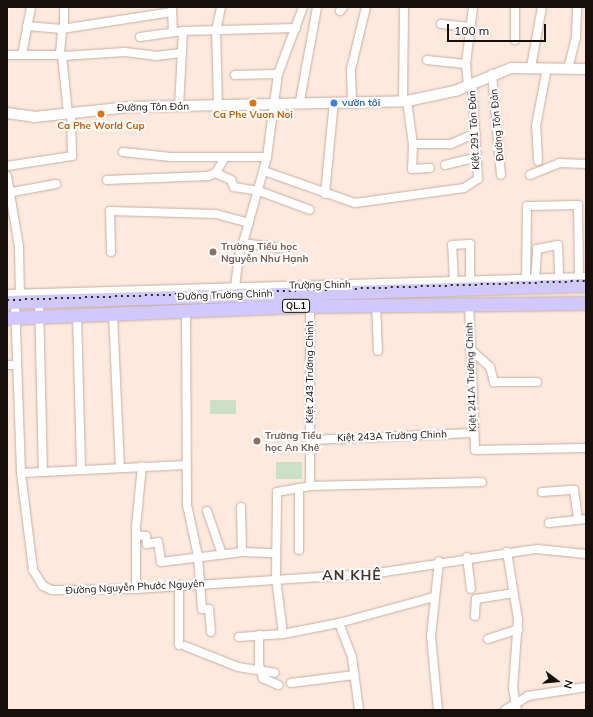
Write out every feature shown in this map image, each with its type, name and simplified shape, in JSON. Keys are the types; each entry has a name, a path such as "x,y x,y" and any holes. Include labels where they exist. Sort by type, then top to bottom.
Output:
{"highway":[{"name":"Đường Trường Chinh","path":"14,299 39,300 395,289 530,282 584,281"},
{"path":"530,282 531,304"},
{"path":"395,289 396,304"},
{"name":"Đường Trường Chinh","path":"11,317 376,304 531,304 586,302"}],"street":[{"path":"22,55 32,7"},
{"path":"7,166 72,156 70,113 62,55 64,7"},
{"path":"218,106 216,31 221,7"},
{"path":"235,287 243,243 259,191 267,157 276,101 278,74 303,7"},
{"path":"300,101 318,7"},
{"path":"352,101 351,69 366,7"},
{"path":"404,7 405,102 413,144 412,169 430,168"},
{"name":"Kiệt 291 Tôn Đản","path":"325,194 359,203 464,188 476,183 476,133 466,64 473,7"},
{"path":"515,7 515,40"},
{"path":"531,67 542,7"},
{"path":"568,70 576,38 577,7"},
{"path":"27,26 63,28 172,9 173,32"},
{"path":"441,24 470,27"},
{"path":"140,37 183,31 296,28"},
{"path":"179,107 183,31"},
{"path":"7,55 181,53"},
{"path":"427,60 466,64"},
{"name":"Đường Tôn Đản","path":"7,113 34,117 129,106 218,106 276,101 405,102 470,85 492,74 531,67 568,70 586,69"},
{"path":"538,161 536,126 546,68"},
{"path":"235,75 278,74"},
{"name":"Đường Tôn Đản","path":"492,74 501,175"},
{"path":"264,171 325,194 334,101"},
{"path":"413,144 451,144 476,133"},
{"path":"123,152 171,157 267,157"},
{"path":"106,180 156,180 208,176 216,172 225,157"},
{"path":"445,165 476,158"},
{"path":"530,175 559,163 586,164"},
{"path":"216,172 231,180 234,187 259,191 310,210"},
{"name":"Đường Nguyễn Phước Nguyên","path":"7,176 19,247 11,317 16,365 21,473 33,570 43,586 67,592 276,578 370,574 439,561 537,549 586,554"},
{"path":"9,193 56,184"},
{"path":"530,282 527,206 578,205 584,281"},
{"path":"111,252 110,211 216,214 249,223"},
{"path":"243,243 280,248"},
{"path":"454,281 452,245 470,244 470,281"},
{"path":"530,282 537,249 558,245 559,280"},
{"name":"Trường Chinh","path":"14,299 235,287 454,281 584,281"},
{"path":"39,300 44,472"},
{"path":"376,304 378,351"},
{"name":"Kiệt 241A Trường Chinh","path":"469,304 474,449 586,448"},
{"name":"Kiệt 243 Trường Chinh","path":"310,306 310,486"},
{"path":"186,311 187,505 198,556 202,609 209,609 211,632"},
{"path":"113,314 120,467"},
{"path":"77,315 81,469"},
{"path":"470,349 490,366 494,382 537,382"},
{"path":"7,365 16,365"},
{"name":"Kiệt 243A Trường Chinh","path":"310,440 473,433"},
{"path":"21,473 120,467 187,465"},
{"path":"136,588 136,535 142,466"},
{"path":"283,634 276,578 277,492 310,486 482,482"},
{"path":"299,488 299,550"},
{"path":"542,492 574,490 582,518 549,523"},
{"path":"241,507 242,552"},
{"path":"207,511 222,554"},
{"path":"136,535 146,536 147,544 158,542 161,562 198,556 242,552 276,553"},
{"path":"507,552 518,629 513,688 517,708"},
{"path":"468,557 471,589"},
{"path":"438,710 431,636 439,561"},
{"path":"180,585 182,646 238,667 275,673"},
{"path":"475,616 476,600 513,593"},
{"path":"239,637 283,634 339,623 434,597"},
{"path":"339,623 354,675 359,710"},
{"path":"488,639 518,629"},
{"path":"259,636 259,664 263,671 264,680 278,685"},
{"path":"291,683 354,675"},
{"path":"504,710 517,708 528,696 586,687"}],"green space":[{"path":"210,400 236,400 236,414 210,414"},
{"path":"276,462 302,462 302,479 276,479"}],"railway":[{"path":"7,300 586,281"}],"place":[{"name":"Ca Phe Vuon Noi","path":"253,103"},
{"name":"vườn tôi","path":"334,103"},
{"name":"Ca Phe World Cup","path":"101,114"},
{"name":"Trường Tiểu học Nguyễn Như Hạnh","path":"213,252"},
{"name":"Trường Tiểu học An Khê","path":"257,441"}],"district":[{"name":"AN KHÊ","path":"352,575"}]}
